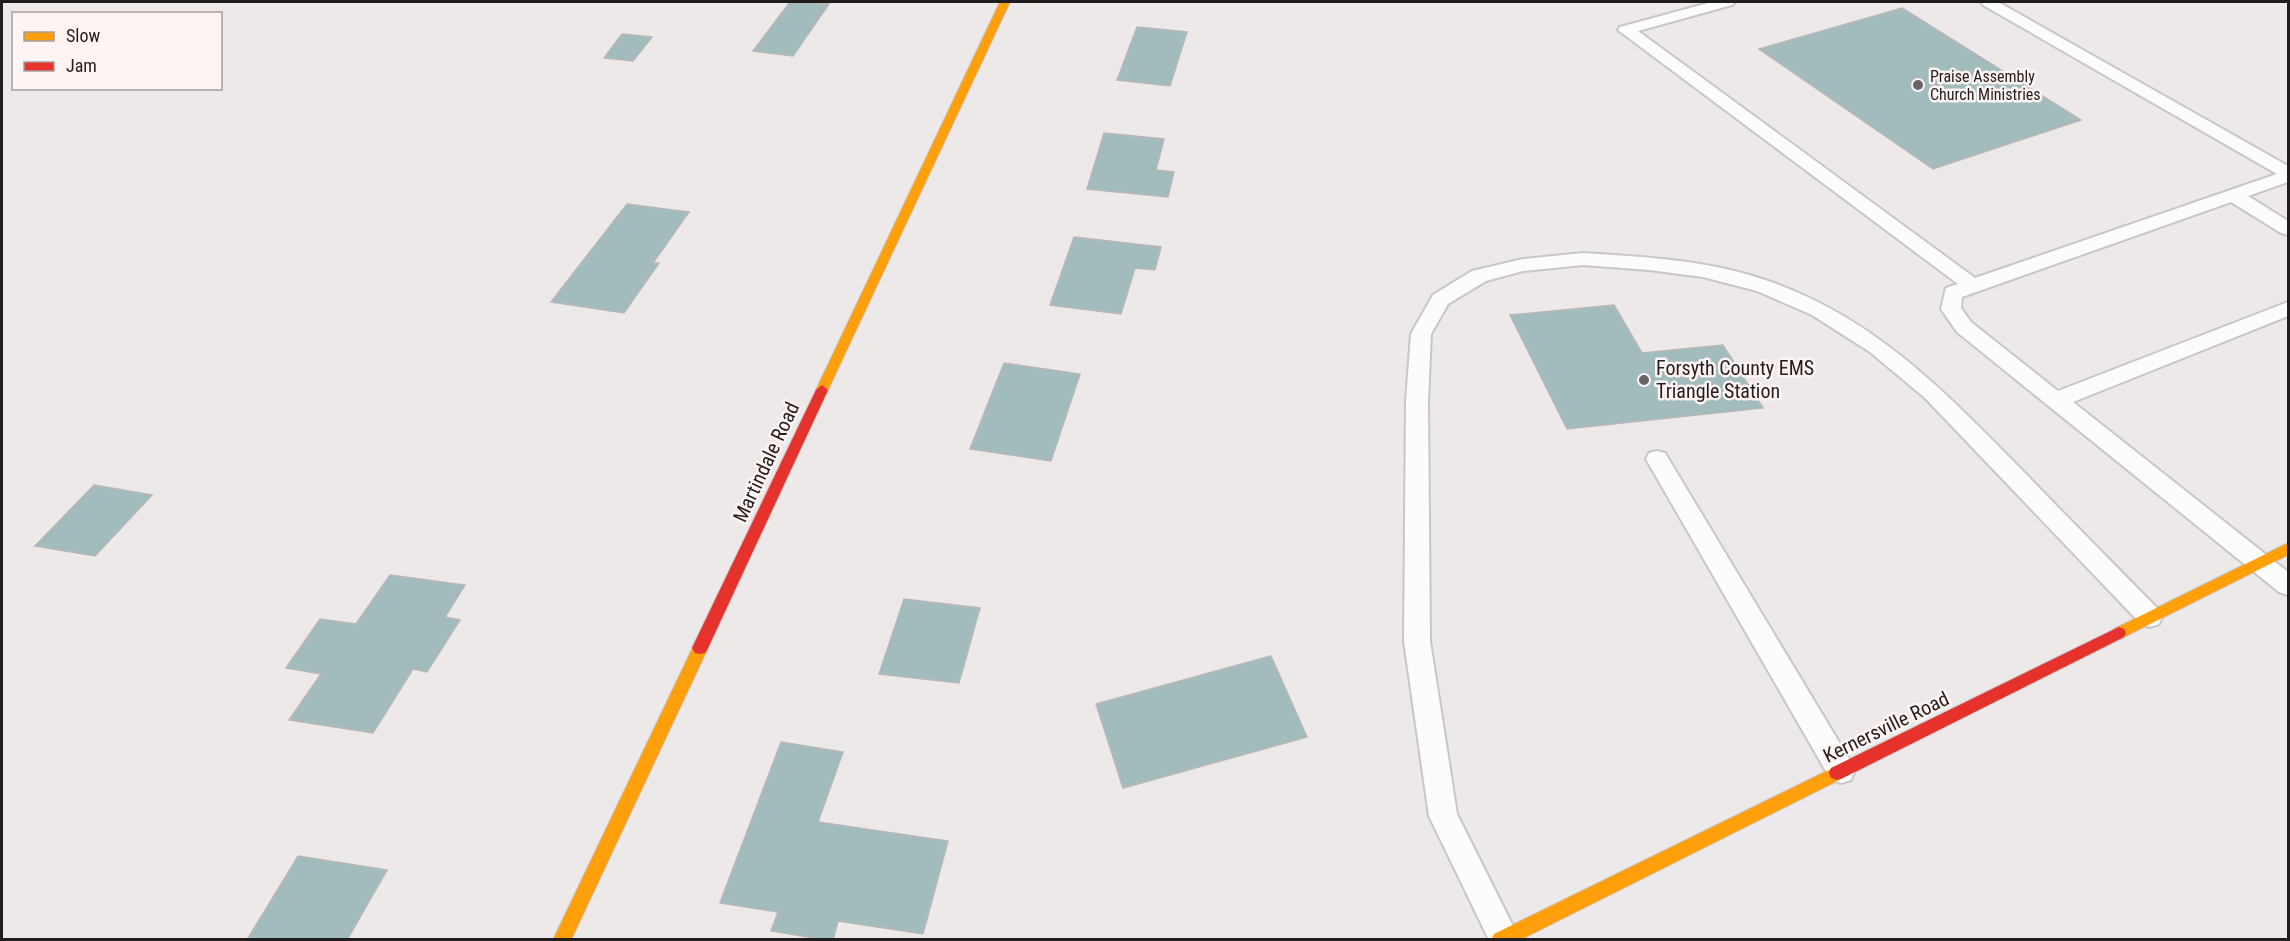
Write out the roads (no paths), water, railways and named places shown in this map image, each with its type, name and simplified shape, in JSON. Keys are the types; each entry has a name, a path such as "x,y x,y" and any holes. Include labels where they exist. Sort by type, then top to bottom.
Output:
{"street":[{"name":"Martindale Road","path":"562,939 1005,2"},
{"name":"Kernersville Road","path":"1502,939 2289,549"}],"lane":[{"path":"1727,2 1626,30 1972,286"},
{"path":"1988,2 2289,174"},
{"path":"2289,174 1953,293 1951,309 1964,327 2289,585"},
{"path":"2234,195 2289,229"},
{"path":"1502,939 1443,816 1417,641 1417,401 1421,334 1440,300 1479,276 1523,265 1583,259 1649,264 1703,271 1763,286 1819,310 1877,346 1933,393 2150,617"},
{"path":"2056,400 2289,309"},
{"path":"1657,459 1841,771"}],"place":[{"name":"Praise Assembly Church Ministries","path":"1918,85"},
{"name":"Forsyth County EMS Triangle Station","path":"1644,380"}]}
